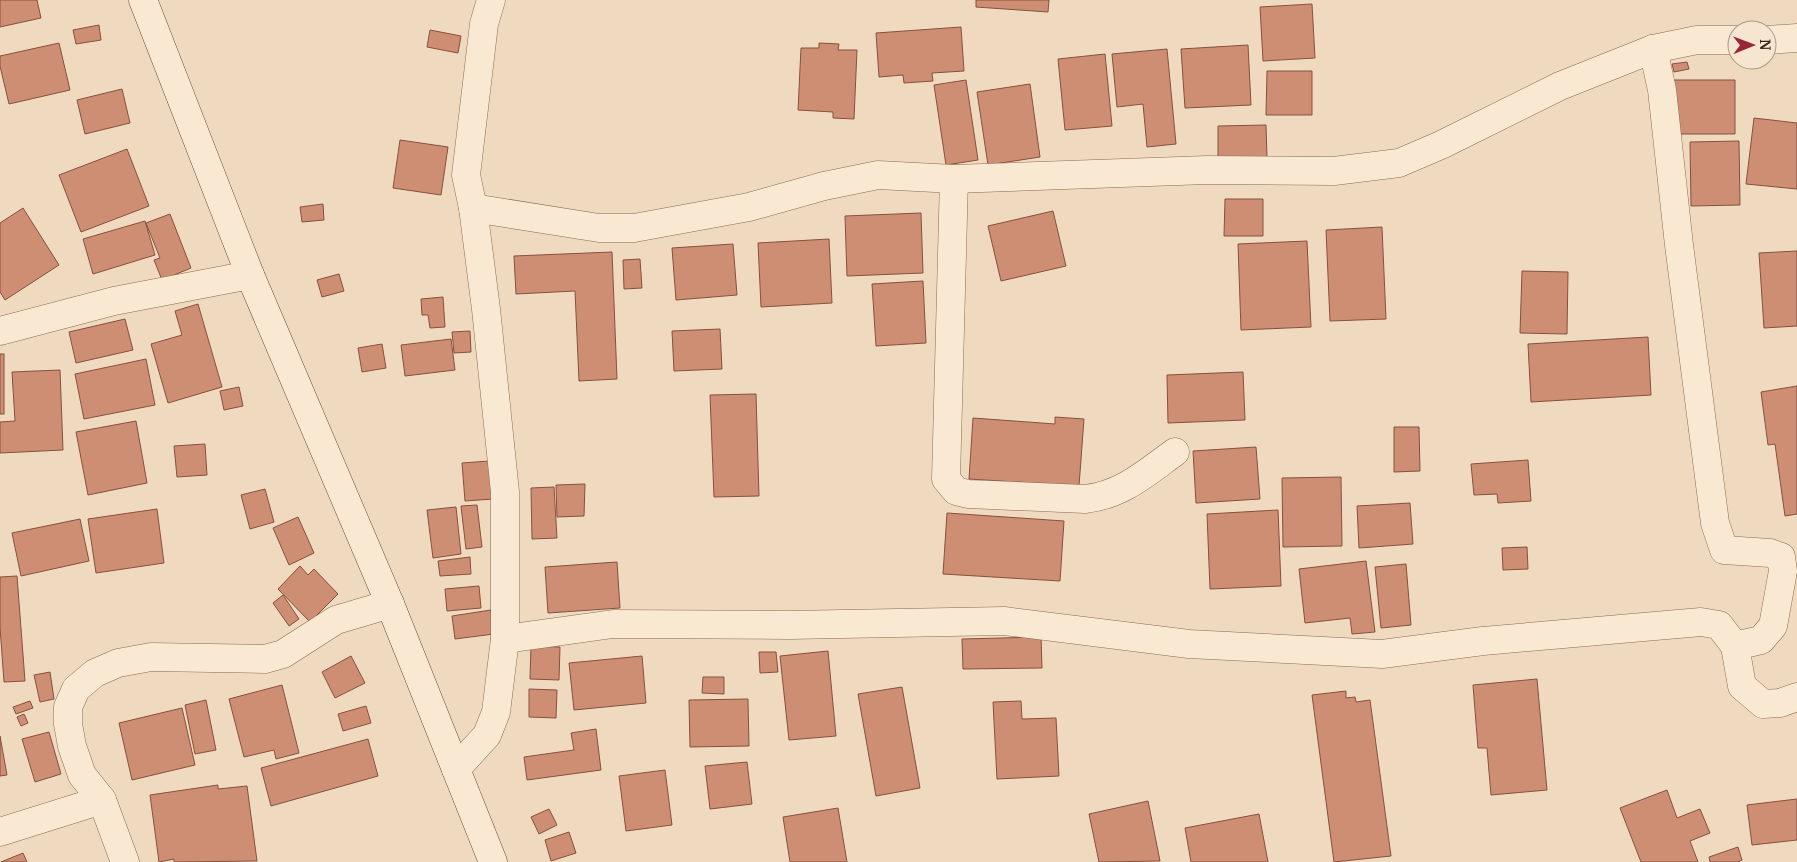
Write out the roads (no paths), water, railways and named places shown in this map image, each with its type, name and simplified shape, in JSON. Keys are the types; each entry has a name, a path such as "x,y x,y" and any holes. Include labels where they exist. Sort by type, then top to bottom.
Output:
{"street":[{"path":"143,0 250,274 390,604 493,862"},
{"path":"456,769 487,735 496,712 505,639 505,492 486,309 473,208 466,175 484,24 491,0"},
{"path":"1777,39 1797,38"},
{"path":"473,208 599,228 634,228 749,207 824,186 878,175 954,179 1207,170 1334,171 1399,163 1441,145 1560,86 1653,49 1697,40 1727,40"},
{"path":"1653,49 1662,90 1679,245 1715,523 1724,550 1770,553 1781,557 1783,571 1773,626 1761,640 1735,646"},
{"path":"954,179 946,479 956,491 968,494 1085,499 1103,497 1132,483 1175,452"},
{"path":"0,331 114,301 250,274"},
{"path":"125,862 102,800 82,775 72,746 68,724 68,707 76,688 95,673 118,663 151,657 265,660 283,654 336,620 390,604"},
{"path":"505,639 613,624 1004,621 1189,644 1382,654 1493,640 1701,622 1719,625 1735,646 1742,686 1763,704 1780,703 1797,697"},
{"path":"0,832 102,800"}]}
